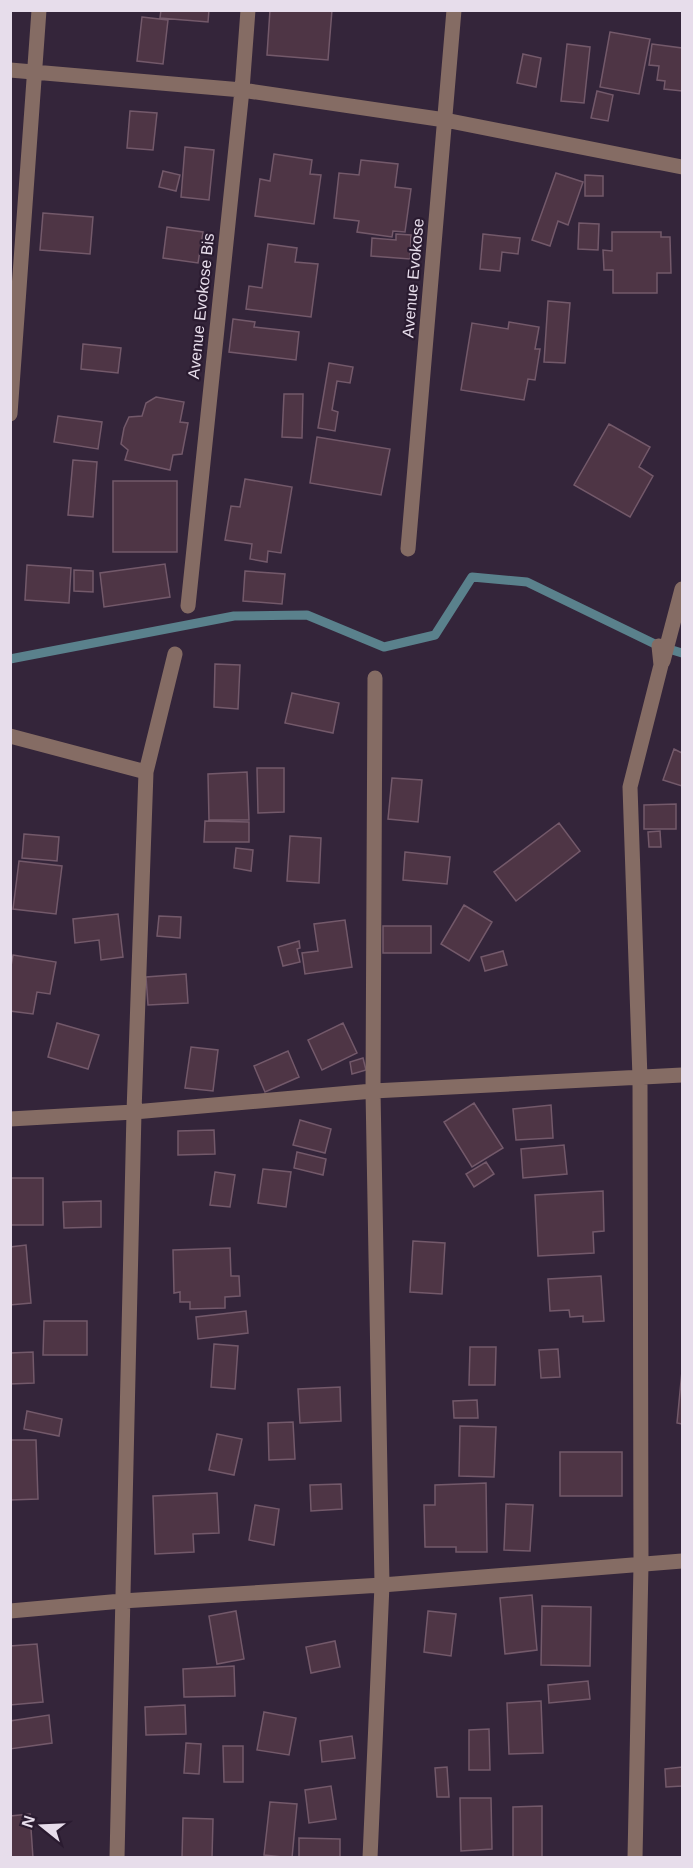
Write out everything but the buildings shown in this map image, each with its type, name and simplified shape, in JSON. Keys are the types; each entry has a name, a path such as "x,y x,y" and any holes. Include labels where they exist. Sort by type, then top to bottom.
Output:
{"street":[{"path":"10,414 39,10"},
{"name":"Avenue Evokose Bis","path":"188,606 242,90 248,10"},
{"name":"Avenue Evokose","path":"408,549 454,10"},
{"path":"10,70 242,90 445,120 682,167"},
{"path":"635,1857 641,1565 640,1078 630,787 682,589"},
{"path":"659,646 662,665"},
{"path":"117,1857 134,1112 146,772 175,654"},
{"path":"370,1857 382,1585 373,1091 375,678"},
{"path":"10,736 146,772"},
{"path":"10,1119 134,1112 373,1091 682,1075"},
{"path":"10,1611 682,1561"}],"waterway":[{"path":"10,659 234,616 307,615 384,647 435,635 472,577 527,582 659,646 682,653"}]}
